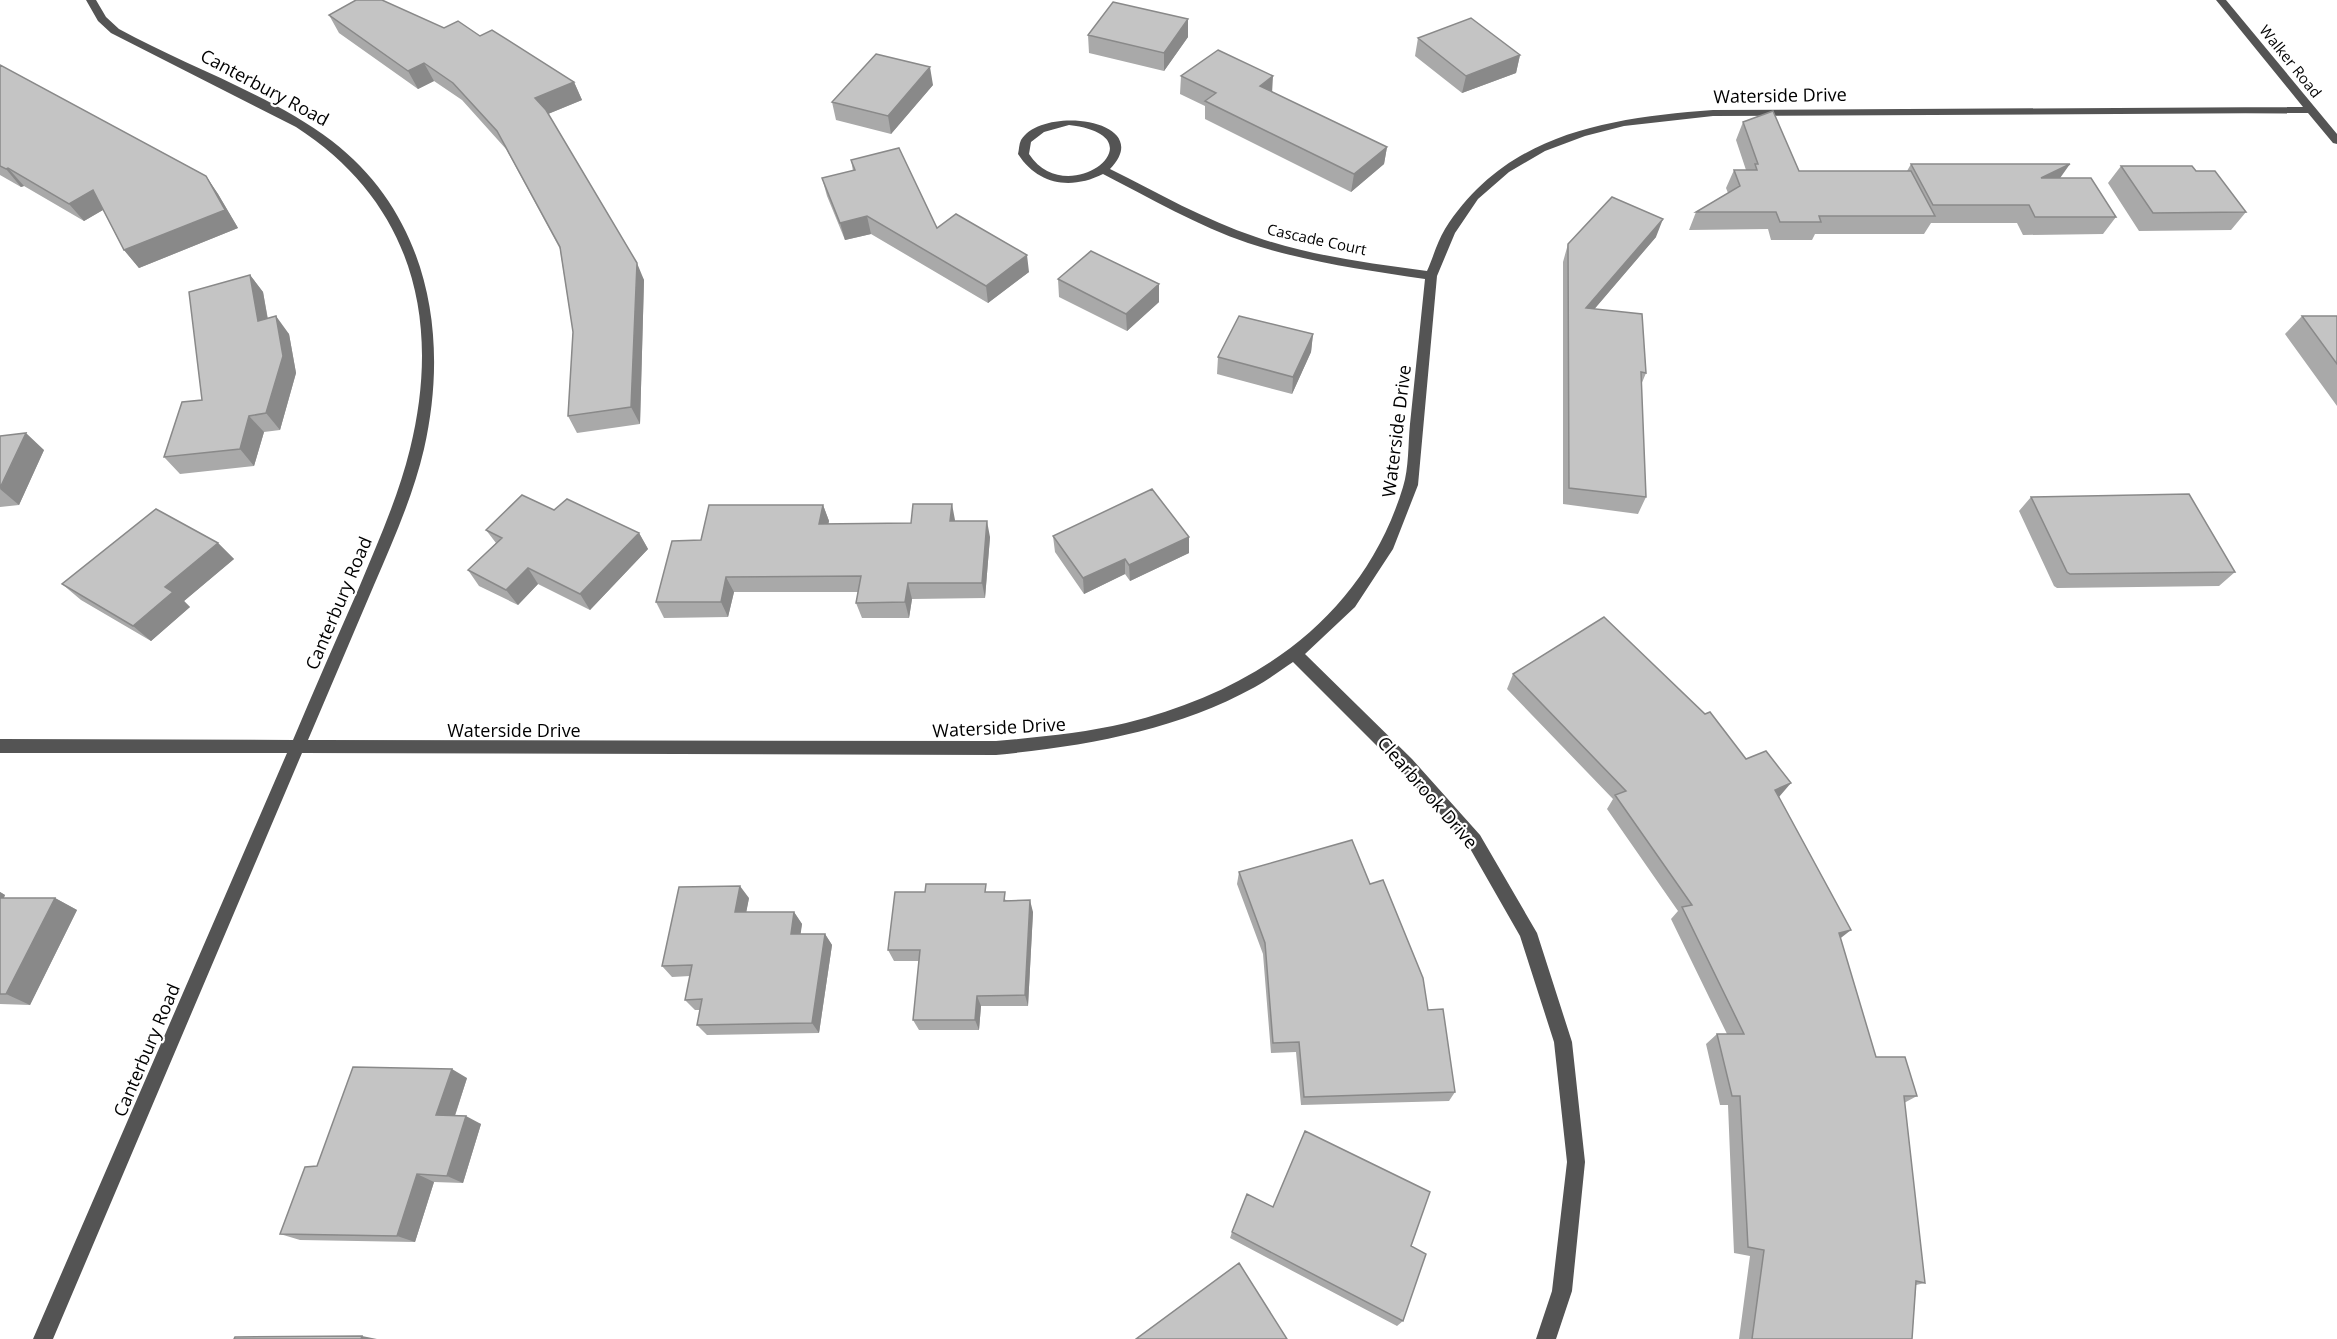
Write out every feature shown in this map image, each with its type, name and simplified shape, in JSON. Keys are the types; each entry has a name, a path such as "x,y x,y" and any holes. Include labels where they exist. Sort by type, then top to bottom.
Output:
{"street":[{"name":"Canterbury Road","path":"43,1339 390,531 419,441 430,363 425,294 404,234 371,184 326,142 271,110 115,31 102,19 91,0"},
{"name":"Walker Road","path":"2221,0 2337,141"},
{"name":"Waterside Drive","path":"0,746 996,748 1043,746 1126,731 1196,709 1230,694 1295,654 1342,612 1362,589 1379,564 1404,512 1414,460 1431,276 1438,253 1457,217 1484,186 1530,155 1561,140 1607,125 1659,116 1713,113 2312,110"},
{"path":"1087,123 1113,137 1117,148 1114,160 1104,170 1089,177 1071,180 1052,178 1037,172 1027,163 1023,152 1026,141 1036,131 1052,124 1087,123"},
{"name":"Cascade Court","path":"1104,170 1221,229 1275,248 1334,261 1431,276"},
{"name":"Clearbrook Drive","path":"1295,654 1406,764 1474,840 1528,933 1563,1042 1576,1162 1562,1291 1546,1339"}],"building":[{"path":"356,0 382,0 444,28 458,21 480,36 492,30 574,82 535,98 546,110 637,263 631,407 568,416 573,332 560,247 497,131 453,83 424,63 408,71 329,15"},
{"path":"1113,2 1188,19 1164,53 1088,35"},
{"path":"1471,18 1520,55 1466,76 1418,38"},
{"path":"1218,50 1273,76 1260,86 1387,147 1354,174 1205,101 1216,93 1181,76"},
{"path":"876,54 930,67 888,116 832,102"},
{"path":"0,65 206,176 225,210 124,250 93,190 69,204 8,168 0,166"},
{"path":"1773,111 1799,171 1911,171 1935,216 1819,216 1821,222 1780,222 1776,212 1696,212 1740,186 1734,170 1757,170 1755,164 1758,164 1743,122"},
{"path":"899,148 937,228 956,214 1027,255 986,286 867,216 840,223 822,178 855,170 851,160"},
{"path":"1911,164 2070,164 2041,178 2091,178 2116,217 2035,217 2029,205 1933,205"},
{"path":"2121,166 2192,166 2196,171 2215,171 2246,212 2153,213"},
{"path":"1612,197 1663,219 1586,308 1642,314 1646,373 1641,372 1646,497 1569,488 1568,244"},
{"path":"1091,251 1159,284 1126,314 1058,279"},
{"path":"250,275 258,321 276,316 283,356 266,413 249,416 240,449 164,457 182,402 202,400 189,292"},
{"path":"1239,316 1313,334 1293,377 1218,357"},
{"path":"2302,316 2337,316 2337,364"},
{"path":"26,433 0,488 0,436"},
{"path":"1152,489 1189,537 1129,565 1125,559 1083,578 1053,536"},
{"path":"2189,494 2235,572 2070,574 2031,497"},
{"path":"522,495 554,510 567,499 639,533 580,594 528,568 506,590 468,570 502,538 486,530"},
{"path":"913,504 952,504 950,521 987,521 982,583 908,583 905,602 856,603 861,576 726,577 721,602 656,602 672,541 701,540 709,505 823,505 819,524 911,523"},
{"path":"156,509 218,543 165,587 173,592 133,626 62,584"},
{"path":"1604,617 1705,714 1710,712 1746,759 1766,751 1791,783 1775,790 1851,930 1839,933 1876,1057 1905,1057 1917,1096 1904,1096 1925,1283 1916,1281 1912,1339 1752,1339 1764,1250 1748,1247 1740,1096 1732,1096 1717,1034 1744,1034 1682,907 1692,905 1615,795 1626,791 1513,674"},
{"path":"1352,840 1370,884 1383,880 1423,978 1428,1010 1443,1009 1455,1092 1304,1097 1299,1042 1273,1043 1265,943 1239,872"},
{"path":"926,884 986,884 985,892 1005,892 1004,901 1030,900 1025,995 977,996 975,1020 913,1020 920,950 888,950 895,892 925,892"},
{"path":"740,886 735,912 794,912 791,934 825,934 812,1023 697,1025 702,999 685,1000 692,965 662,966 679,887"},
{"path":"0,898 55,898 6,994 0,994"},
{"path":"353,1067 452,1069 436,1115 466,1116 447,1176 417,1174 397,1236 280,1234 305,1167 317,1166"},
{"path":"1305,1131 1430,1192 1411,1246 1426,1254 1403,1321 1232,1232 1247,1194 1273,1207"},
{"path":"1239,1263 1287,1339 1136,1339"},
{"path":"362,1336 361,1339 234,1339 235,1337"}]}
